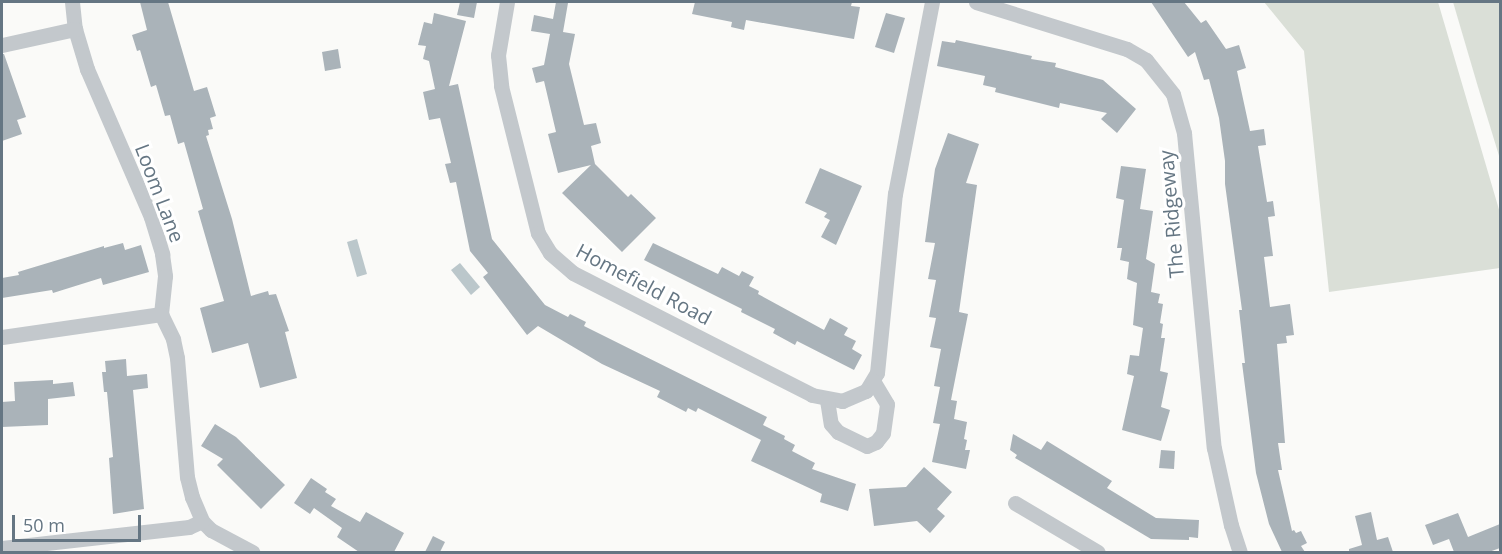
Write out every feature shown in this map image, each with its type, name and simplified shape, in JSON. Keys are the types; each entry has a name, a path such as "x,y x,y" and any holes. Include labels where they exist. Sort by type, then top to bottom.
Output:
{"street":[{"name":"Loom Lane","path":"72,2 75,29 87,69 151,217 165,276 160,314"},
{"name":"Homefield Road","path":"507,2 499,45 498,68 538,232 550,253 573,273 827,400"},
{"path":"873,381 887,404 888,417 883,433 876,442 867,446 850,440 831,423 827,400 842,401 866,391 873,381 879,363 900,160 932,2"},
{"name":"The Ridgeway","path":"976,2 1127,49 1146,60 1173,94 1184,133 1214,448 1231,525 1240,552"},
{"path":"2,45 75,29"},
{"path":"2,337 160,314 172,339 177,358 187,477 192,497 202,521 211,530 252,552"},
{"path":"1015,503 1098,552"},
{"path":"2,548 189,527 202,521"}],"shaded area":[{"path":"1264,2 1438,2 1500,213 1500,268 1329,292 1304,51"},
{"path":"1453,2 1500,2 1500,159 1478,87"},
{"path":"357,239 367,274 357,277 347,242"},
{"path":"460,263 480,287 471,295 451,270"}],"building":[{"path":"140,2 168,2 194,91 207,87 216,116 210,118 213,129 208,130 209,135 206,136 232,219 251,296 268,291 269,295 276,294 289,331 285,332 297,378 260,388 248,343 212,353 200,308 224,301 198,211 203,209 184,142 178,144 170,115 165,116 156,85 151,87 140,50 137,51 132,35 147,30"},
{"path":"460,2 477,2 474,18 457,15"},
{"path":"556,2 568,3 563,32 575,34 569,64 584,125 596,123 601,143 591,146 595,164 628,197 631,194 656,218 622,252 562,193 591,165 558,173 548,134 556,132 544,81 536,83 532,68 544,65 550,34 531,31 534,15 553,19"},
{"path":"695,2 852,2 851,6 860,7 854,39 746,20 744,30 731,27 732,22 692,14"},
{"path":"1151,2 1184,2 1201,23 1206,20 1226,49 1239,45 1246,68 1237,71 1250,131 1264,129 1266,145 1258,146 1267,202 1273,201 1275,216 1268,217 1273,256 1264,257 1270,307 1290,304 1294,335 1286,336 1287,343 1277,344 1285,443 1278,443 1282,470 1278,470 1292,531 1296,533 1301,531 1307,543 1301,546 1305,552 1282,552 1269,524 1256,473 1242,363 1245,363 1239,310 1242,310 1225,184 1225,161 1219,118 1209,79 1204,80 1195,52 1188,57"},
{"path":"434,13 466,21 449,86 458,84 492,239 545,305 568,317 570,314 586,322 584,326 767,417 763,425 785,436 784,439 795,445 792,451 815,463 812,469 856,484 848,511 820,502 822,494 751,461 761,440 698,408 696,412 688,408 686,412 657,397 660,391 602,364 538,326 527,335 483,277 488,273 470,251 456,182 450,183 445,164 451,163 440,118 429,120 423,92 435,89 429,61 423,59 426,46 418,45 424,22 432,24"},
{"path":"886,13 905,18 894,53 875,47"},
{"path":"956,40 1032,56 1031,59 1056,63 1055,67 1103,80 1136,109 1117,133 1101,119 1107,113 1060,103 1059,108 995,92 996,88 983,85 985,76 937,66 942,41 955,43"},
{"path":"338,49 341,68 325,71 322,52"},
{"path":"2,54 4,54 26,117 17,120 22,134 2,141"},
{"path":"948,133 979,144 966,183 977,185 959,312 968,314 951,400 957,401 954,419 967,422 965,450 970,450 966,469 932,462 940,424 933,423 940,387 934,386 941,349 930,347 936,318 929,317 936,280 928,279 935,243 925,242 935,169"},
{"path":"1121,166 1146,169 1140,209 1153,211 1146,259 1155,264 1151,292 1160,294 1158,303 1163,304 1160,323 1163,324 1161,338 1165,338 1160,371 1168,373 1161,407 1170,410 1161,441 1122,430 1134,376 1127,374 1130,355 1139,356 1143,328 1133,325 1137,283 1127,279 1129,262 1120,260 1122,248 1117,248 1124,200 1116,198"},
{"path":"820,168 862,186 836,245 821,237 830,220 824,217 827,213 805,203"},
{"path":"123,243 125,250 141,245 149,272 103,285 101,278 53,293 52,290 2,298 2,278 19,275 18,272 104,246 104,248"},
{"path":"653,243 718,274 722,267 739,276 742,271 754,277 749,286 759,291 758,294 824,330 830,318 848,328 844,335 856,341 852,349 862,355 854,370 797,341 795,345 773,333 775,329 741,312 742,309 644,260"},
{"path":"126,359 127,376 147,374 148,388 133,390 144,509 113,514 109,458 113,457 107,392 104,392 102,372 106,372 105,361"},
{"path":"53,380 53,384 73,382 75,396 48,399 48,425 2,427 2,402 15,401 14,382"},
{"path":"215,424 236,437 285,485 261,509 217,465 223,459 201,446"},
{"path":"1013,434 1041,450 1047,441 1112,481 1107,488 1156,518 1199,520 1198,538 1189,537 1189,540 1151,539 1015,458 1017,455 1010,450"},
{"path":"1161,450 1175,451 1174,469 1159,468"},
{"path":"924,467 952,492 937,509 945,516 930,533 917,521 874,526 869,489 906,487"},
{"path":"311,478 327,489 325,492 336,499 331,506 360,522 366,512 404,533 394,552 359,552 337,537 342,528 314,508 310,514 294,503"},
{"path":"1371,512 1377,540 1388,537 1393,552 1349,552 1349,549 1362,545 1355,516"},
{"path":"1458,513 1468,537 1500,524 1500,548 1489,552 1454,552 1449,539 1433,545 1425,525"},
{"path":"433,536 445,542 440,552 425,552"}]}
